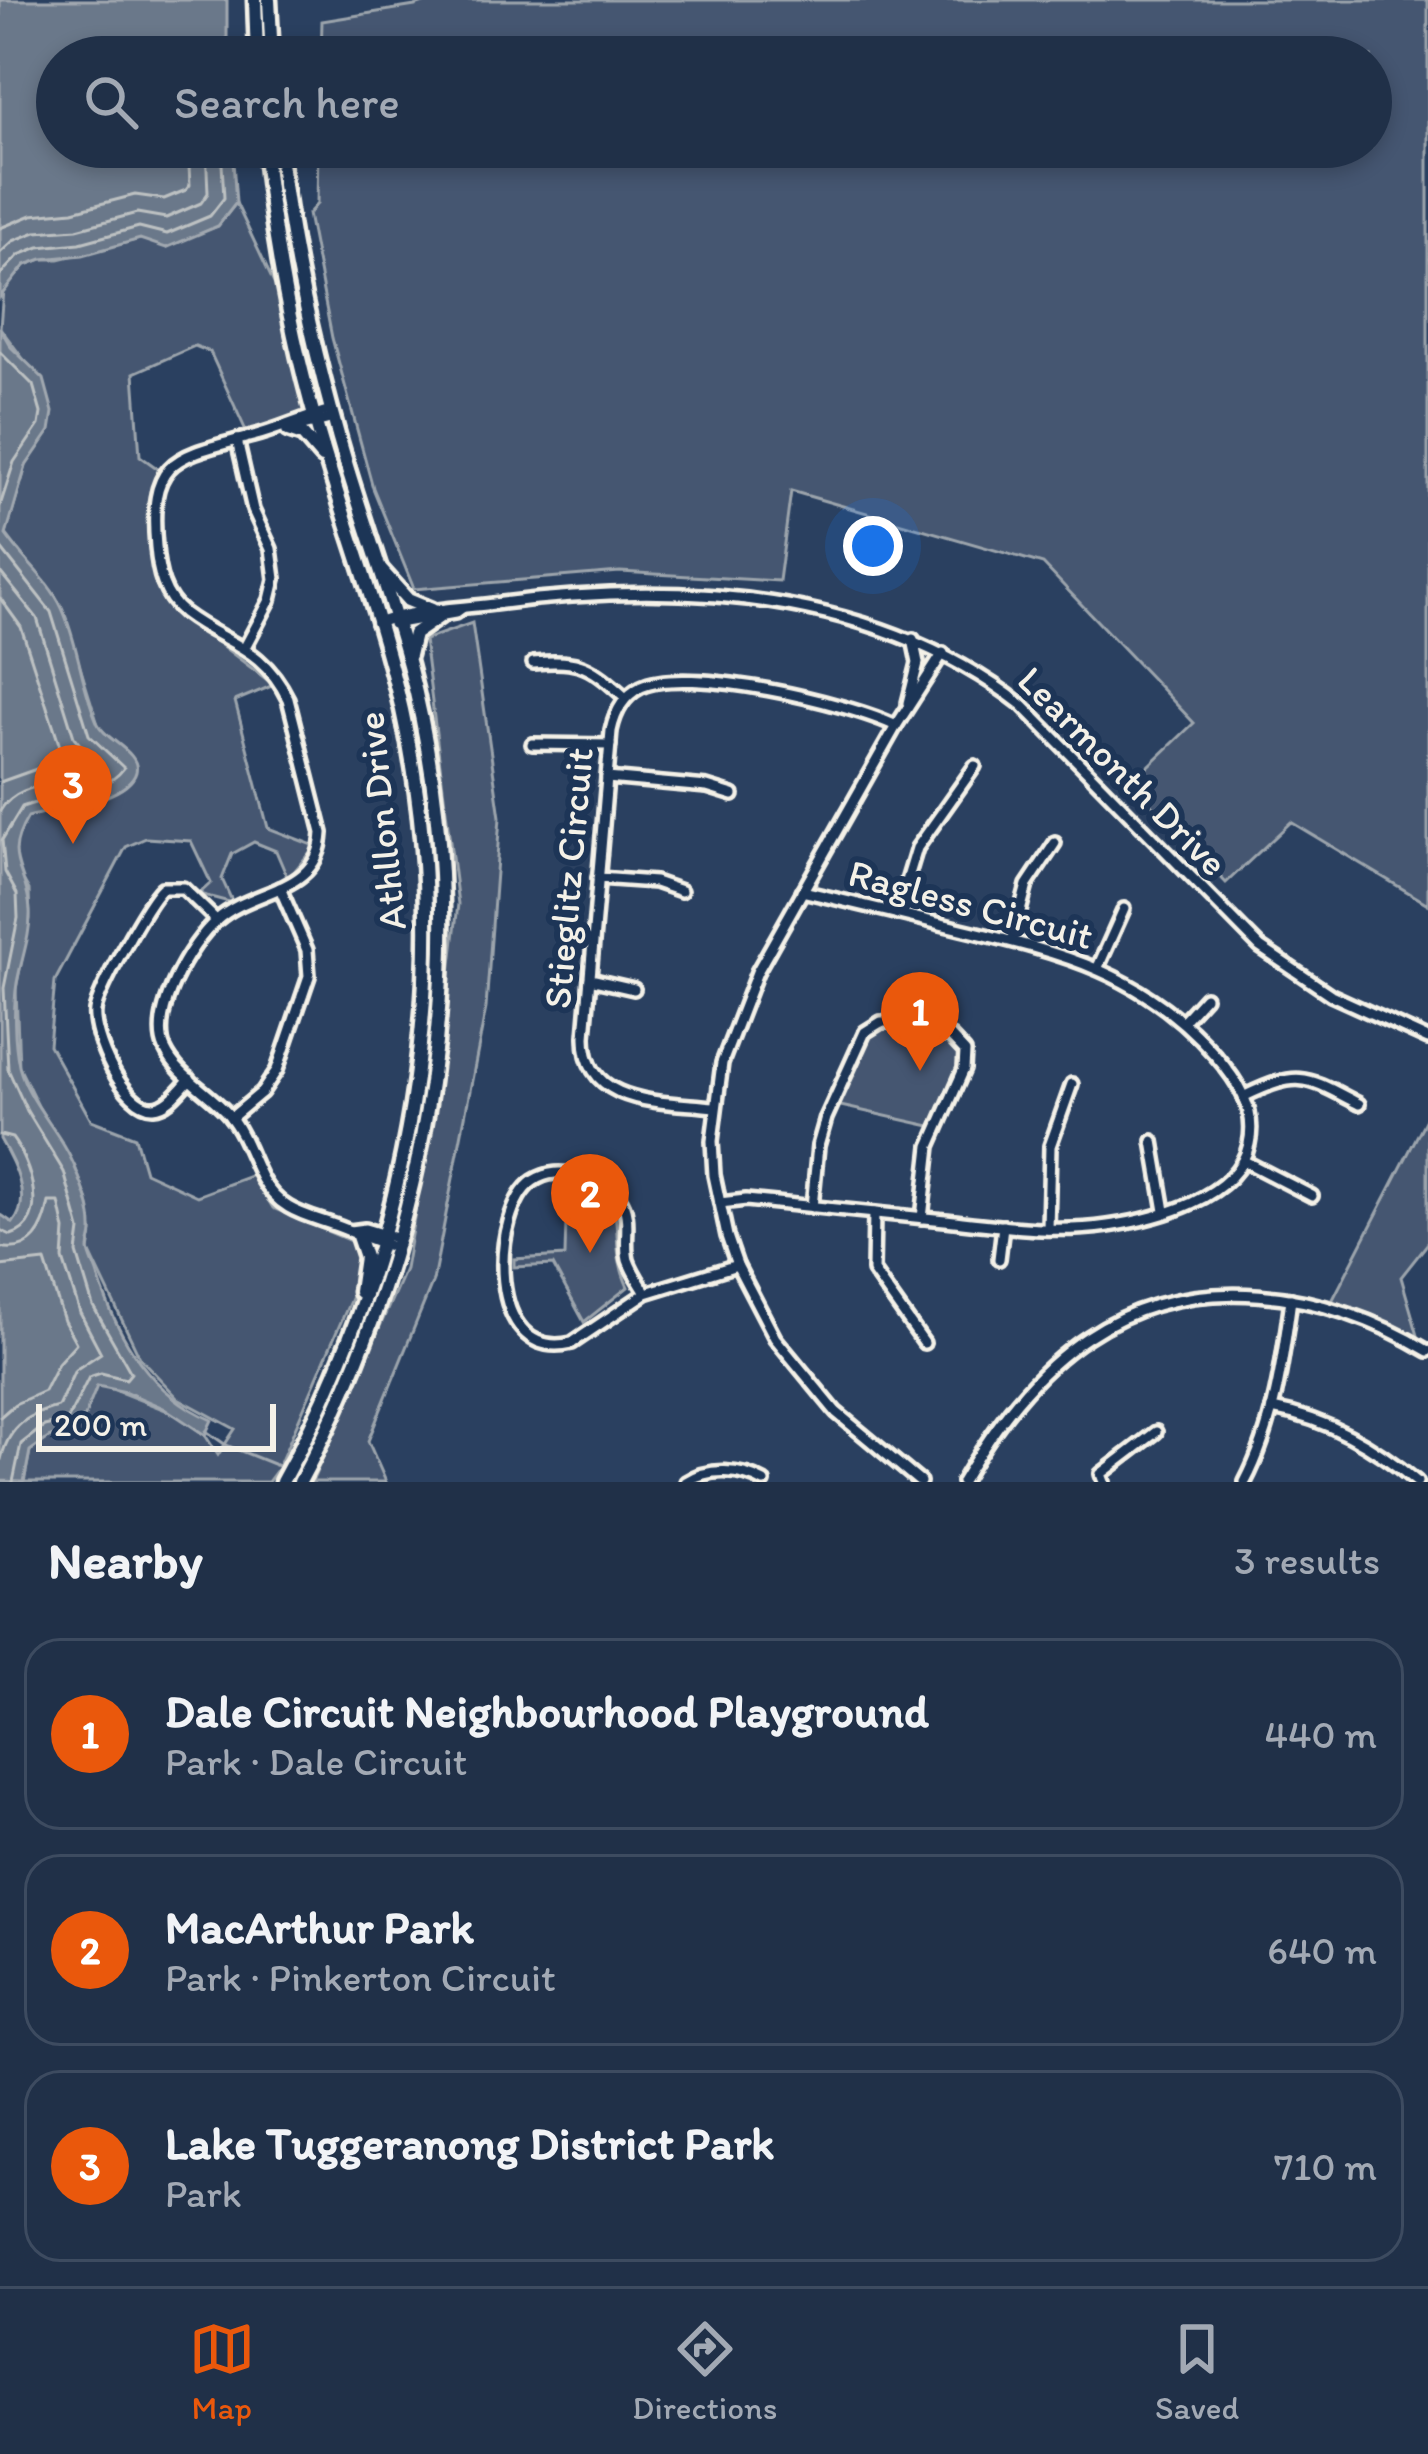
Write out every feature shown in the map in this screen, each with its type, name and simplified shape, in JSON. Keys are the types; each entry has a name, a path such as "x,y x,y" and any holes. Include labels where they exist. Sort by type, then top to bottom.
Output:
{"main road":[{"path":"255,0 256,36"},
{"path":"269,0 271,36"},
{"name":"Athllon Drive","path":"267,168 278,251 315,419 402,710 419,818 425,915 417,1067 390,1241 303,1461 300,1482"},
{"name":"Athllon Drive","path":"282,168 300,277 333,414 409,667 433,801 440,934 428,1101 362,1348 303,1461 283,1480"},
{"path":"281,430 314,444 329,468"},
{"path":"380,569 408,600 436,613 412,638 409,667"},
{"path":"354,1233 365,1256 358,1317"}],"street":[{"path":"333,414 197,451 174,463 158,484 153,514 158,570 170,596 183,612 245,647 275,676 287,699 322,832 312,868 216,920 160,1012 167,1053 231,1118 278,1200 304,1217 390,1241"},
{"path":"237,440 253,510 271,549 275,579 270,600 245,647"},
{"name":"Learmonth Drive","path":"377,623 576,596 694,597 814,610 913,639 943,652 1008,695 1046,728 1260,947 1331,995 1428,1039"},
{"path":"906,708 918,663 913,639"},
{"path":"920,1482 838,1414 775,1337 737,1265 720,1203 714,1175 714,1107 722,1063 741,1007 906,708 943,652"},
{"path":"533,663 586,665 626,698"},
{"path":"932,674 962,665"},
{"name":"Stieglitz Circuit","path":"714,1107 627,1096 604,1086 592,1070 584,1045 614,718 626,698 642,686 661,681 816,698 896,726"},
{"path":"532,744 610,745"},
{"path":"897,914 917,848 975,766"},
{"path":"607,778 707,787 734,795"},
{"path":"1012,941 1027,885 1055,843"},
{"path":"598,878 655,883 681,891"},
{"path":"190,1079 164,1105 138,1104 127,1094 99,1042 95,1009 162,888 183,888 216,920"},
{"path":"231,1118 262,1092 278,1070 309,976 307,950 280,888"},
{"name":"Ragless Circuit","path":"802,891 1012,941 1098,967 1183,1021 1245,1096"},
{"path":"1098,967 1124,909"},
{"path":"590,980 634,989"},
{"path":"1183,1021 1204,997"},
{"path":"812,1207 826,1118 866,1032 880,1022 890,1022 951,1037 965,1052 964,1069 931,1145 922,1218"},
{"path":"720,1203 746,1200 1048,1229 1108,1226 1165,1211 1218,1189 1244,1161 1251,1130 1245,1096 1283,1079 1302,1078 1359,1104"},
{"path":"1048,1229 1050,1146 1072,1084"},
{"path":"1154,1141 1165,1211"},
{"path":"1244,1161 1312,1196"},
{"path":"646,1293 628,1258 628,1221 615,1192 597,1180 563,1172 547,1174 527,1186 515,1207 502,1273 511,1311 531,1339 548,1345 572,1343 646,1293 737,1265"},
{"path":"874,1213 873,1270 924,1343"},
{"path":"999,1259 1003,1226"},
{"path":"962,1482 1014,1403 1091,1334 1153,1307 1197,1297 1244,1294 1291,1299 1375,1324 1428,1351"},
{"path":"1245,1482 1272,1409 1291,1299"},
{"path":"1272,1409 1310,1418 1359,1440 1417,1482"},
{"path":"1090,1482 1102,1478 1156,1432"},
{"path":"899,1467 908,1482"},
{"path":"686,1482 704,1472 745,1473 764,1482"}],"shaded area":[{"path":"432,0 1428,0 1428,904 1291,822 1226,883 1131,783 1194,723 1043,564 791,491 779,581 620,572 414,589 373,488 332,338 308,214 317,204 318,168 1392,168 1392,36 322,36 322,21"},
{"path":"236,203 280,296 307,413 247,433 210,352 195,346 134,373 140,456 161,471 150,491 154,565 164,602 274,685 235,701 268,828 315,846 288,879 276,851 254,842 232,854 222,879 233,903 199,894 211,883 191,841 146,838 126,847 55,981 49,1045 91,1120 135,1137 145,1172 197,1196 253,1175 273,1208 372,1250 268,1482 24,1482 30,1451 50,1437 71,1434 85,1416 96,1386 176,1414 205,1435 218,1455 235,1429 178,1398 140,1358 89,1251 88,1201 75,1167 19,1067 16,989 30,919 29,890 17,869 14,840 27,817 55,808 111,740 99,728 61,606 6,534 26,466 30,368 0,328 3,290 26,265 42,259 140,239 199,233 218,226"},
{"path":"472,623 500,817 486,1008 433,1281 368,1441 386,1482 312,1482 405,1269 437,1086 458,904 424,640"},
{"path":"882,1027 945,1040 961,1054 935,1127 836,1105 872,1031"},
{"path":"1428,1115 1428,1243 1401,1277 1419,1339 1330,1305"},
{"path":"567,1184 605,1199 612,1209 628,1287 584,1322 553,1265 514,1267 514,1259 565,1256"}],"water":[{"path":"0,0 227,0 227,36 36,36 36,168 234,168 236,203 218,226 166,248 140,239 25,265 0,297"},
{"path":"0,328 11,347 44,379 53,412 50,431 26,466 6,535 57,598 98,724 136,765 130,782 119,790 28,817 20,832 16,855 30,911 15,1003 19,1066 82,1185 91,1216 90,1253 127,1342 154,1380 212,1420 205,1435 166,1409 97,1386 85,1416 71,1434 50,1437 30,1451 24,1482 0,1481 0,1214 13,1223 21,1192 0,1139"}],"waterway":[{"path":"206,1431 226,1445 283,1468"}],"place":[{"name":"Lake Tuggeranong District Park","path":"73,844"},
{"name":"Dale Circuit Neighbourhood Playground","path":"920,1071"},
{"name":"MacArthur Park","path":"590,1253"}]}
